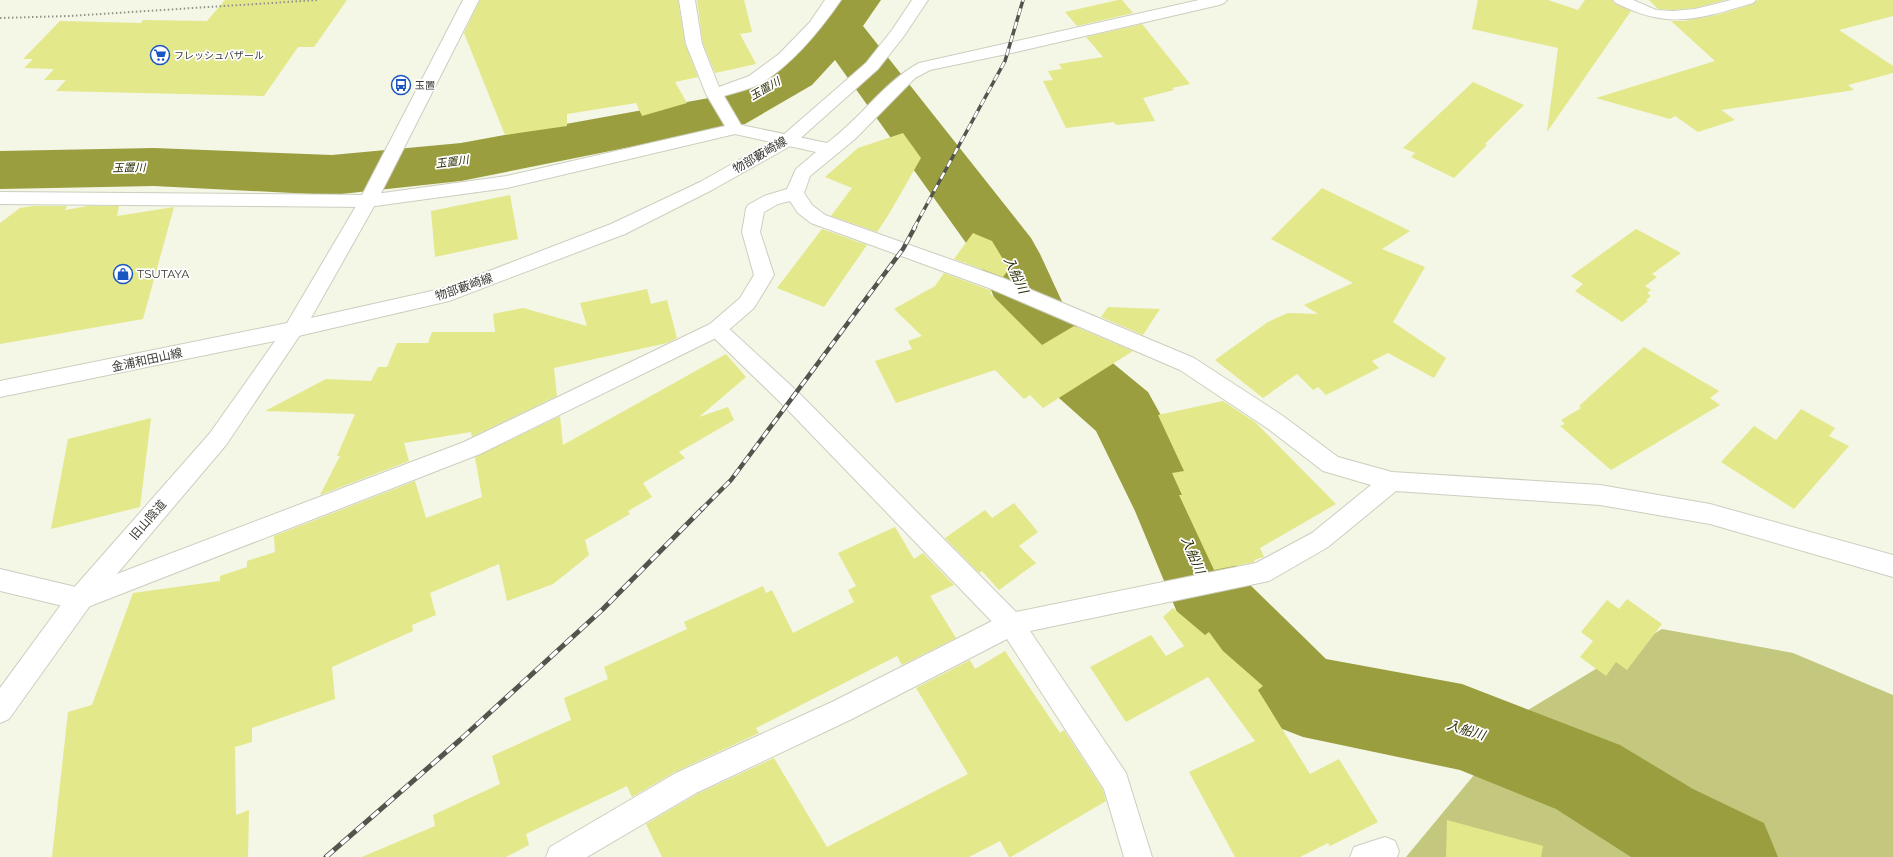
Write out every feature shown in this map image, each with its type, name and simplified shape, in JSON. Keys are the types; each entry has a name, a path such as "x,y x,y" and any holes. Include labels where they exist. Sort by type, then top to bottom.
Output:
{"street":[{"path":"294,329 372,193 471,0"},
{"path":"687,0 694,44 714,94 735,129"},
{"path":"714,94 755,80 785,57 816,26 833,0"},
{"name":"物部藪崎線","path":"294,329 449,294 618,229 706,186 788,140 872,66 898,33 920,0"},
{"path":"795,193 802,173 849,135 908,75 926,66 1016,47 1219,0"},
{"path":"1621,0 1631,5 1662,15 1701,13 1748,0"},
{"path":"0,198 372,193 507,182 735,129 830,149"},
{"path":"0,580 80,599 472,448 717,329 747,303 764,276 751,232 755,209 771,200 795,193"},
{"path":"795,193 805,209 818,219 996,283 1187,364 1275,422 1331,464 1392,481 1600,495 1710,514 1893,566"},
{"name":"金浦和田山線","path":"0,389 294,329"},
{"name":"旧山陰道","path":"0,710 80,599 218,439 294,329"},
{"path":"717,329 791,399 1011,624 1116,784 1138,857"},
{"path":"560,857 686,783 842,710 1011,624 1260,573 1320,540 1392,481"}],"path":[{"path":"0,18 76,15 318,0"}],"green space":[{"path":"1662,629 1793,653 1893,695 1893,857 1406,857 1528,710"}],"building":[{"name":"フレッシュバザール","path":"225,0 347,0 314,47 298,47 264,96 56,91 66,80 44,80 54,69 24,68 33,59 23,59 60,21 141,23 143,20 207,21"},
{"path":"480,0 678,0 685,44 698,77 675,82 687,103 642,116 636,103 567,114 567,126 505,135 464,33"},
{"path":"697,0 744,0 752,32 740,34 756,64 715,73 703,44"},
{"path":"1122,0 1133,13 1077,26 1065,12"},
{"path":"1478,0 1548,0 1578,10 1585,0 1612,0 1615,4 1631,11 1547,132 1558,48 1472,29"},
{"path":"1649,0 1725,0 1695,8 1673,10 1658,9"},
{"path":"1758,0 1893,0 1893,16 1839,30 1893,66 1893,73 1848,85 1854,90 1721,110 1735,120 1698,132 1675,116 1670,119 1596,98 1715,61 1671,21 1684,21 1717,15 1753,4"},
{"path":"1142,24 1190,84 1172,88 1174,90 1143,98 1155,121 1116,125 1114,122 1066,128 1043,81 1053,80 1048,71 1062,69 1059,64 1103,57 1086,37"},
{"path":"1473,82 1524,105 1454,178 1411,157 1415,153 1403,148"},
{"path":"903,133 921,158 877,232 831,216 852,188 825,177 858,148"},
{"path":"1322,188 1410,231 1382,249 1425,267 1393,322 1446,358 1434,378 1388,353 1372,361 1379,368 1326,395 1318,387 1313,390 1297,374 1263,398 1215,360 1268,322 1288,313 1318,314 1304,305 1353,283 1271,239"},
{"path":"510,195 518,239 435,257 431,211"},
{"path":"33,206 67,206 65,210 88,206 119,206 117,216 174,207 143,319 0,344 0,223 20,208"},
{"path":"822,229 867,245 824,307 777,288"},
{"path":"1636,229 1681,253 1652,274 1657,277 1645,286 1651,290 1647,293 1651,296 1646,300 1648,301 1622,322 1575,291 1583,284 1571,276"},
{"path":"973,233 992,241 1009,269 1003,277 954,259"},
{"path":"944,273 992,291 990,293 1042,345 1074,326 1133,351 1043,408 1030,395 1024,399 995,370 896,403 875,361 912,349 908,341 922,336 894,309 935,286"},
{"path":"647,289 651,304 667,300 677,338 667,343 554,368 557,396 472,437 471,432 404,443 409,461 320,495 340,456 337,456 355,414 265,411 326,379 371,381 378,367 387,367 397,343 428,343 432,332 495,332 493,314 523,308 587,326 580,303"},
{"path":"1108,307 1160,309 1143,335 1101,317"},
{"path":"1644,347 1719,391 1710,398 1720,405 1611,470 1560,426 1565,424 1561,420 1581,408 1579,406"},
{"path":"726,354 746,377 699,417 728,407 734,420 679,452 685,458 643,483 652,497 628,511 630,514 585,540 589,555 553,584 507,601 499,564 430,593 436,615 412,625 413,631 332,667 335,699 252,728 252,742 235,747 236,815 249,810 248,857 52,857 68,712 92,705 133,593 220,581 220,576 247,567 247,561 275,552 274,536 415,481 426,518 482,497 475,457 560,416 563,445"},
{"path":"1223,401 1255,422 1336,504 1260,548 1264,557 1254,560 1255,562 1214,570 1179,495 1182,495 1172,473 1184,471 1158,415"},
{"path":"1801,409 1835,428 1829,436 1849,446 1794,509 1721,462 1754,426 1776,440"},
{"path":"151,418 140,507 51,529 68,439"},
{"path":"1014,503 1038,532 1019,546 1036,563 999,590 982,571 979,573 945,538 985,510 992,518"},
{"path":"895,527 914,559 923,553 954,585 930,596 956,638 902,665 897,656 756,728 759,733 675,772 632,797 627,786 526,834 529,845 506,857 362,857 435,826 433,815 500,784 492,756 571,720 564,698 608,679 604,667 687,629 684,622 763,586 766,593 772,590 793,633 854,602 848,590 856,586 838,553"},
{"path":"1627,599 1662,624 1627,670 1616,662 1606,676 1580,657 1593,641 1581,632 1607,600 1619,609"},
{"path":"1173,608 1205,635 1209,632 1223,651 1263,686 1258,690 1310,774 1339,759 1378,822 1330,846 1328,843 1300,857 1235,857 1189,772 1255,741 1208,677 1126,722 1090,667 1151,635 1166,656 1184,646 1163,617"},
{"path":"1005,651 1060,733 1064,730 1103,790 1106,801 1011,857 1009,857 1000,841 969,857 662,857 646,824 697,794 774,758 827,847 968,774 916,688 970,660 975,669"},
{"path":"1447,820 1543,846 1541,857 1446,857"}],"waterway":[{"name":"玉置川","path":"837,27 856,0"},
{"name":"玉置川","path":"0,170 154,167 332,175 461,162 725,112 793,73 837,27"},
{"name":"入船川","path":"837,27 1008,254 1044,336 1084,379 1122,412 1173,509 1213,603 1303,696 1462,727 1588,777 1660,822 1730,857"}],"railway":[{"path":"914,228 1005,61 1023,0"},
{"path":"702,509 731,480 903,249 915,227"},
{"path":"326,857 460,740 603,609 702,509"}],"place":[{"name":"フレッシュバザール","path":"160,55"},
{"name":"玉置","path":"401,85"},
{"name":"TSUTAYA","path":"123,274"}]}
